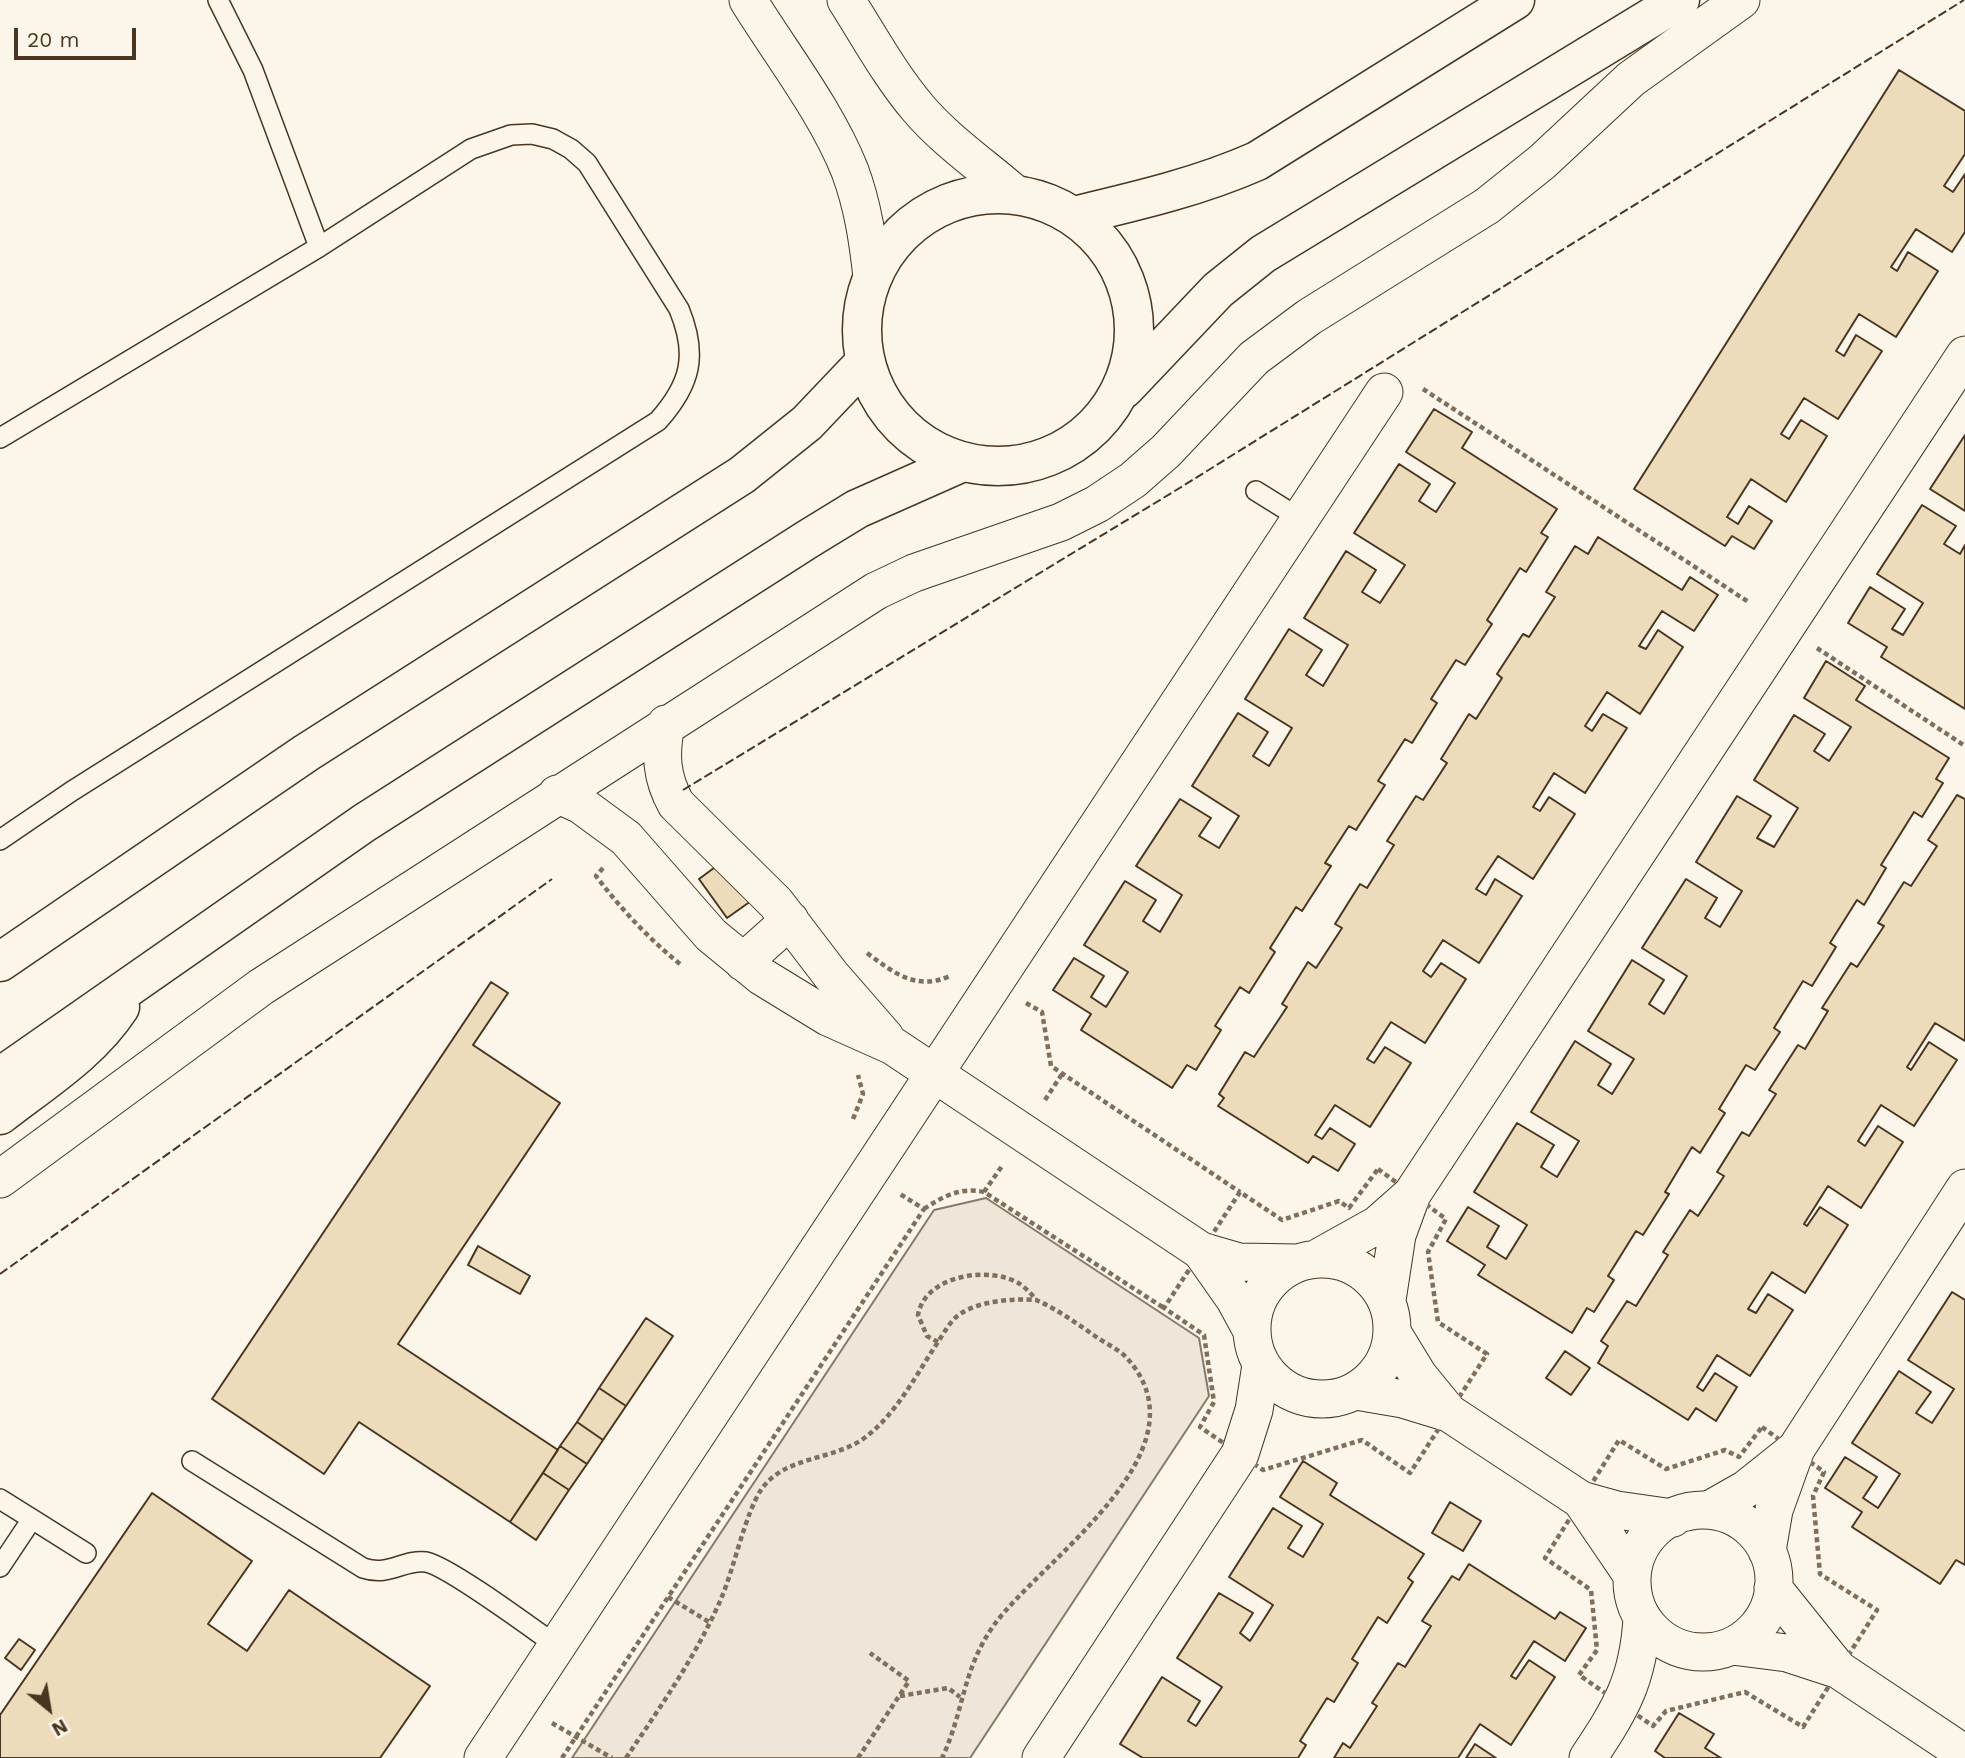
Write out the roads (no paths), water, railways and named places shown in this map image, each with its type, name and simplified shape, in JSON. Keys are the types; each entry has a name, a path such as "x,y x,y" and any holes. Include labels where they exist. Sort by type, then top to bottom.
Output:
{"main road":[{"path":"1074,216 1203,183 1257,161 1515,0"},
{"path":"1116,398 1133,349 1131,299 1111,252 1074,216 1045,202 1015,194 979,195 946,204 915,221 890,246 872,277 862,319 864,363 884,408 919,442 963,462 993,467 1022,464 1051,455 1076,441 1098,421 1116,398 1210,298 1263,254 1680,0"},
{"path":"0,962 306,753 742,475 807,423 864,363"},
{"path":"0,1076 364,823 808,539 857,509 963,462"},
{"path":"0,1115 81,1054 102,1033 132,983"}],"street":[{"path":"747,0 841,152 860,201 872,277"},
{"path":"846,0 895,77 919,109 946,137 1015,194"},
{"path":"0,1179 261,987 557,794 876,592 914,573 1061,522 1097,504 1133,480 1166,451 1254,358 1309,317 1487,206 1542,162 1649,64 1741,0"},
{"path":"1201,1251 1234,1298 1257,1348 1280,1386 1305,1398 1340,1398 1356,1391 1382,1367 1390,1317 1397,1235 1412,1194 1965,355"},
{"path":"483,1758 1384,392"},
{"path":"666,724 662,766 666,786 676,804 765,890 831,975 893,1046"},
{"path":"557,794 581,805 626,838 699,921 743,962 806,1005 893,1046 1201,1251 1239,1262 1333,1259 1365,1273 1419,1375 1449,1413"},
{"path":"743,962 790,920"},
{"path":"1672,1518 1644,1541 1636,1557 1632,1591 1642,1619 1665,1642 1695,1652 1732,1646 1748,1637 1761,1623 1773,1588 1767,1551 1777,1499 1796,1450 1965,1188"},
{"path":"1041,1758 1240,1454 1255,1410 1259,1297 1276,1277 1377,1226 1412,1194"},
{"path":"1356,1391 1403,1399 1449,1413 1581,1500 1617,1510 1672,1518 1709,1510 1746,1489 1796,1450"},
{"path":"1240,1454 1305,1398"},
{"path":"1581,1500 1632,1575"},
{"path":"1709,1510 1744,1523 1767,1551"},
{"path":"1773,1588 1839,1670"},
{"path":"1623,1706 1637,1663 1642,1619"},
{"path":"1732,1646 1787,1653 1839,1670 1965,1754"},
{"path":"1588,1758 1623,1706 1657,1676 1695,1652"}],"lane":[{"path":"218,0 253,70 319,247"},
{"path":"0,438 319,247 471,149 490,140 511,135 532,134 553,139 571,149 587,163 679,309 688,332 691,356 686,380 674,403 658,421 84,783 0,840"},
{"path":"1256,491 1301,519"},
{"path":"192,1461 363,1568 388,1571 413,1562 439,1567 557,1646"},
{"path":"0,1499 86,1553"},
{"path":"0,1567 32,1519"}]}
